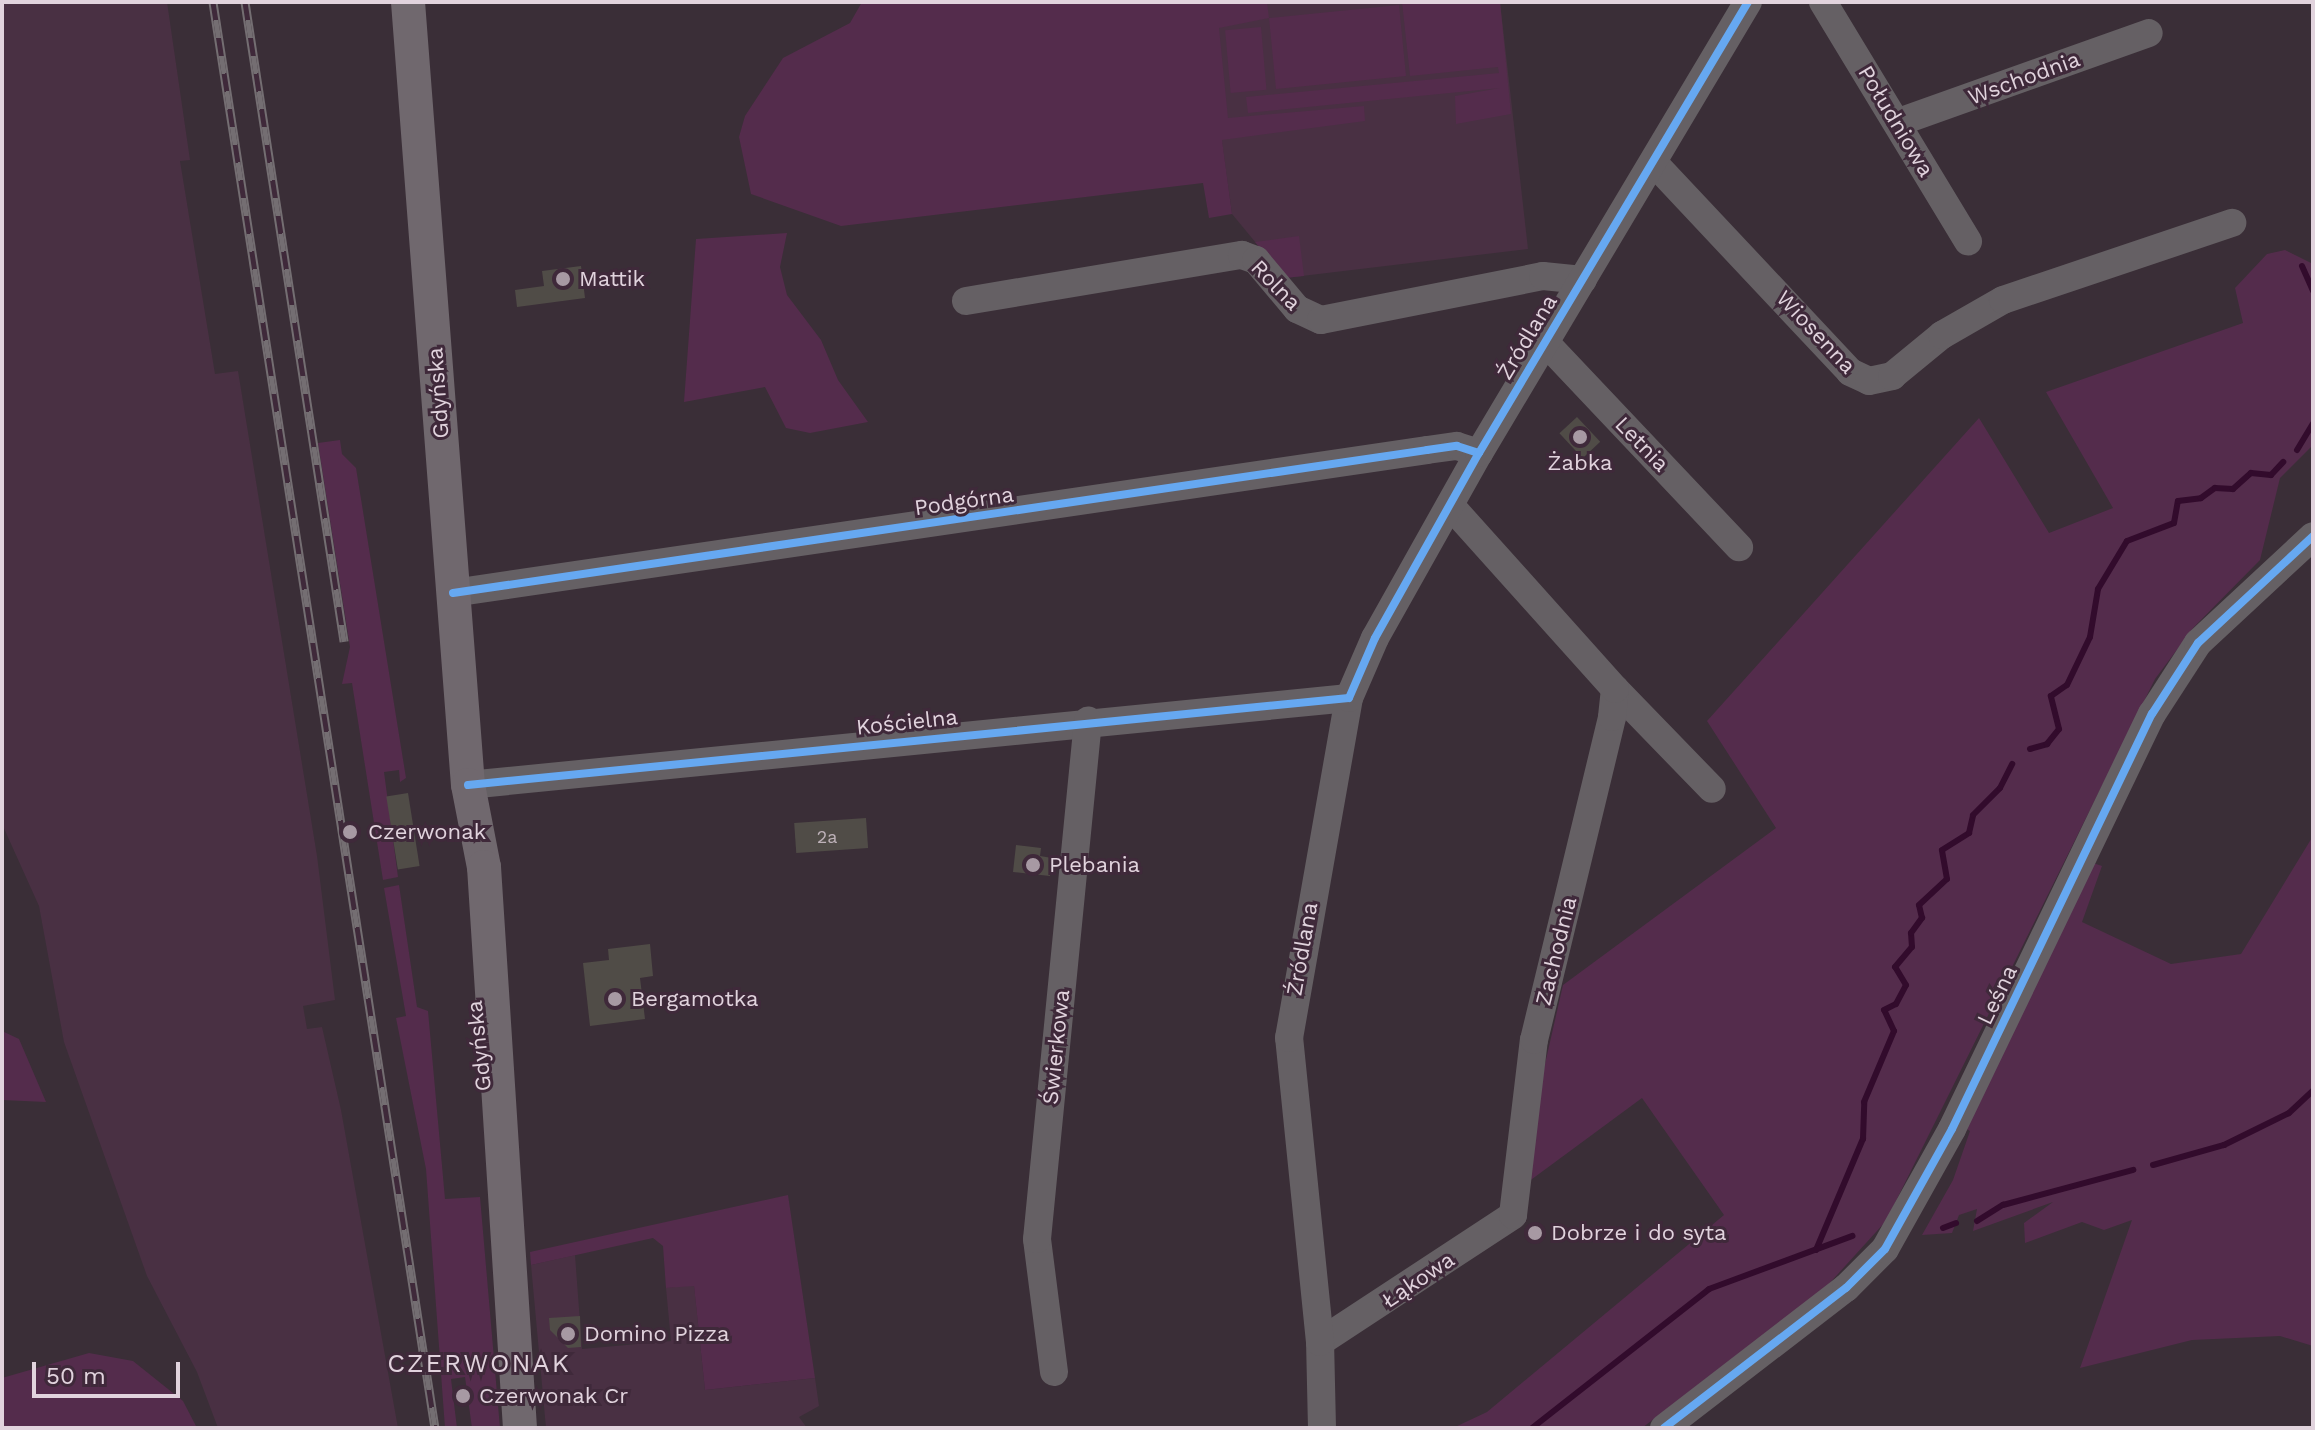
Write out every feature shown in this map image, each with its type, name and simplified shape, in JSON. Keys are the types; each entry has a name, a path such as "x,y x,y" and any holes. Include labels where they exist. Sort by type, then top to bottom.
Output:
{"main road":[{"name":"Gdyńska","path":"408,2 468,785 484,867 501,1110 498,1162 520,1428"}],"street":[{"name":"Źródlana","path":"1322,1428 1320,1342 1289,1038 1349,698 1375,638 1479,453 1544,341 1655,164 1748,2"},
{"name":"Południowa","path":"1823,2 1899,122 1968,241"},
{"name":"Wschodnia","path":"1899,122 2149,33"},
{"name":"Wiosenna","path":"1655,164 1858,378 1892,376 1942,335 2003,300 2232,223"},
{"name":"Rolna","path":"966,301 1242,255 1256,260 1297,309 1321,320 1543,276 1583,280"},
{"name":"Letnia","path":"1544,341 1739,547"},
{"name":"Podgórna","path":"453,593 1427,450 1457,446 1479,453"},
{"path":"1450,505 1615,689 1712,789"},
{"name":"Leśna","path":"1664,1428 1846,1288 1885,1249 1952,1129 2152,714 2198,643 2313,536"},
{"name":"Zachodnia","path":"1513,1215 1534,1040 1615,689"},
{"name":"Kościelna","path":"468,785 1088,721 1349,698"},
{"name":"Świerkowa","path":"1054,1372 1037,1239 1088,721"},
{"name":"Łąkowa","path":"1320,1342 1513,1215"}],"shaded area":[{"path":"2,2 167,2 190,160 180,161 215,374 238,371 317,856 335,1000 303,1006 307,1029 322,1027 341,1110 398,1428 218,1428 197,1372 147,1276 64,1042 39,906 2,824"},
{"path":"862,2 1267,2 1269,18 1219,28 1228,118 1364,106 1365,121 1222,140 1232,214 1209,218 1203,183 841,226 751,194 739,137 745,116 783,58 850,23"},
{"path":"1246,2 1500,2 1528,249 1285,278 1232,214 1203,6"},
{"path":"1402,2 1500,2 1511,114 1456,124 1455,96 1500,88 1248,113 1246,97 1499,73 1498,67 1410,76"},
{"path":"1399,5 1406,76 1276,89 1269,18"},
{"path":"1261,27 1266,90 1231,93 1225,30"},
{"path":"787,233 780,267 787,295 821,340 838,380 868,422 810,433 786,428 765,387 684,402 696,239"},
{"path":"1299,236 1304,276 1285,278 1255,242"},
{"path":"2285,250 2313,264 2313,445 2280,478 2260,560 2194,627 2155,679 1886,1221 1827,1286 1642,1428 1453,1428 1487,1412 1724,1215 1642,1098 1516,1191 1563,985 1776,828 1707,721 1979,418 2049,533 2113,508 2046,392 2243,323 2235,288 2267,254"},
{"path":"340,440 342,454 356,468 406,778 400,782 399,770 384,772 398,877 383,880 352,683 342,684 350,647 318,443"},
{"path":"2313,836 2313,1346 2280,1336 2192,1340 2080,1368 2132,1220 2104,1230 2082,1222 2025,1243 2024,1223 2053,1202 1973,1231 1977,1209 1959,1215 1952,1233 1922,1235 1953,1180 1970,1131 1965,1128 2090,862 2102,866 2082,922 2171,964 2241,954"},
{"path":"399,885 417,1007 428,1011 445,1199 480,1197 500,1428 472,1428 465,1377 451,1379 457,1428 445,1428 426,1169 396,1018 406,1016 384,888"},
{"path":"2,1031 19,1039 46,1102 2,1100"},
{"path":"788,1195 815,1378 705,1390 694,1286 666,1288 663,1246 653,1238 531,1265 530,1252"},
{"path":"575,1255 582,1349 671,1341 666,1288 694,1285 705,1390 815,1378 819,1406 799,1417 807,1428 546,1428 531,1265"},
{"path":"89,1353 133,1361 183,1401 197,1428 2,1428 2,1378"}],"building":[{"name":"Mattik","path":"581,266 585,298 517,307 515,290 544,286 542,271"},
{"name":"Żabka","path":"1577,417 1600,442 1583,458 1559,433"},
{"path":"408,793 420,866 398,870 386,796"},
{"path":"866,818 868,848 796,853 794,823"},
{"name":"Plebania","path":"1016,845 1041,848 1040,856 1052,858 1050,876 1013,872"},
{"name":"Bergamotka","path":"650,944 653,976 640,978 645,1019 590,1026 583,963 609,960 608,949"},
{"name":"Domino Pizza","path":"580,1316 581,1347 568,1348 550,1330 549,1318"}],"waterway":[{"path":"2302,266 2313,291"},
{"path":"2297,450 2313,423"},
{"path":"2030,749 2047,744 2059,729 2051,696 2067,685 2090,637 2098,589 2127,541 2174,523 2178,501 2201,498 2215,488 2233,489 2251,473 2271,475 2283,462"},
{"path":"1816,1250 1863,1139 1864,1102 1894,1031 1884,1010 1896,1004 1906,985 1895,967 1912,947 1911,933 1922,918 1919,905 1947,879 1942,850 1969,833 1973,815 2000,788 2012,764"},
{"path":"2153,1165 2224,1145 2289,1113 2313,1091"},
{"path":"1977,1221 2003,1205 2133,1170"},
{"path":"1943,1228 1956,1223"},
{"path":"1532,1428 1709,1289 1852,1236"}],"railway":[{"path":"213,2 435,1428"},
{"path":"245,2 344,641"}],"cycle path":[{"path":"468,785 1349,698 1375,638 1479,453 1748,2"},
{"path":"453,593 1427,450 1457,446 1479,453"},
{"path":"1664,1428 1846,1288 1885,1249 1952,1129 2152,714 2198,643 2313,536"}],"place":[{"name":"Mattik","path":"563,279"},
{"name":"Żabka","path":"1580,437"},
{"name":"Czerwonak","path":"350,832"},
{"name":"Plebania","path":"1033,865"},
{"name":"Bergamotka","path":"615,999"},
{"name":"Dobrze i do syta","path":"1535,1233"},
{"name":"Domino Pizza","path":"568,1334"},
{"name":"Czerwonak Cr","path":"463,1396"}],"district":[{"name":"CZERWONAK","path":"479,1364"}]}
